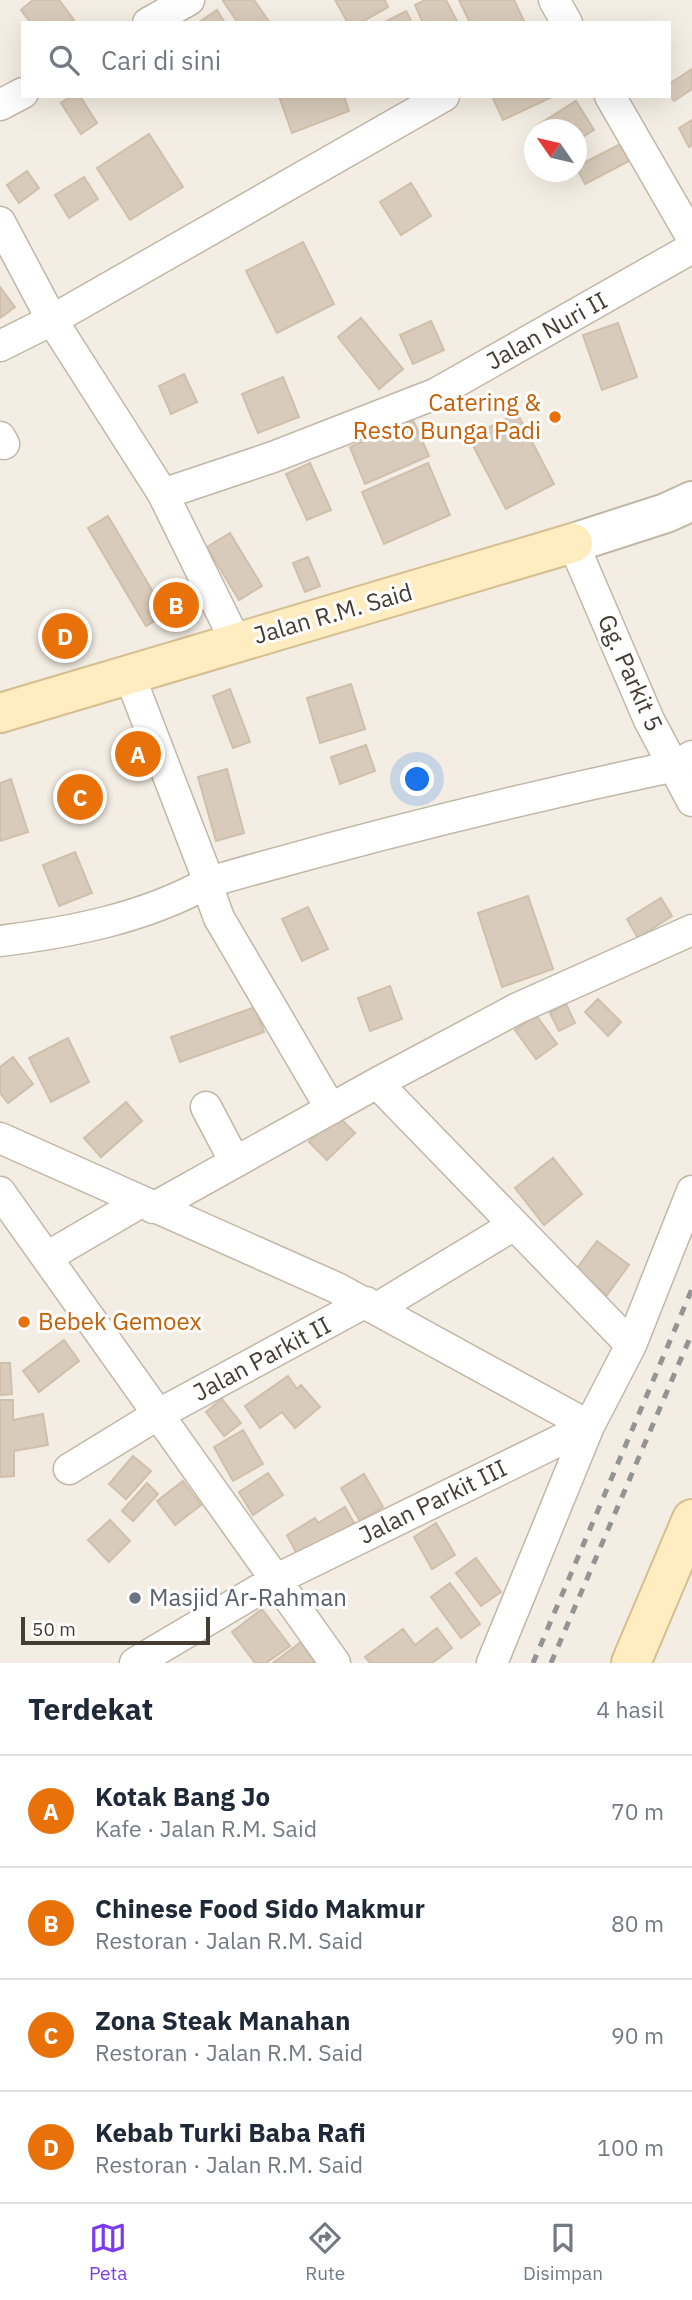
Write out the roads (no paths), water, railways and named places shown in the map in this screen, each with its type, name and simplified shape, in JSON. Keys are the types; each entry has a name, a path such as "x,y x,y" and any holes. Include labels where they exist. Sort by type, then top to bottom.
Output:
{"main road":[{"name":"Jalan R.M. Said","path":"0,713 573,543"},
{"path":"631,1663 692,1519"}],"street":[{"path":"152,21 189,0"},
{"path":"554,0 566,21"},
{"path":"0,105 21,94"},
{"path":"0,346 52,320 440,98"},
{"path":"611,98 692,238"},
{"path":"0,222 52,320 163,494 236,642"},
{"name":"Jalan Nuri II","path":"163,494 273,457 435,394 692,248"},
{"name":"Jalan R.M. Said","path":"573,543 683,508"},
{"name":"Gg. Parkit 5","path":"573,543 649,720 683,761 692,801"},
{"path":"129,674 209,882 219,918 331,1109"},
{"path":"0,941 79,930 188,894 209,882 372,836 683,761"},
{"path":"47,1257 235,1162 518,1008 692,930"},
{"path":"377,1083 631,1345"},
{"path":"206,1107 235,1162"},
{"path":"0,1138 371,1305 589,1426"},
{"path":"492,1663 589,1426 631,1345 692,1191"},
{"path":"0,1192 335,1663"},
{"name":"Jalan Parkit II","path":"69,1469 157,1415 371,1305 514,1225"},
{"name":"Jalan Parkit III","path":"135,1663 277,1579 589,1426"}],"railway":[{"path":"533,1663 692,1289"},
{"path":"551,1663 692,1333"}],"place":[{"name":"Catering & Resto Bunga Padi","path":"555,417"},
{"name":"Chinese Food Sido Makmur","path":"176,605"},
{"name":"Kebab Turki Baba Rafi","path":"65,636"},
{"name":"Kotak Bang Jo","path":"138,754"},
{"name":"Zona Steak Manahan","path":"80,797"},
{"name":"Bebek Gemoex","path":"24,1322"},
{"name":"Masjid Ar-Rahman","path":"135,1598"}]}
